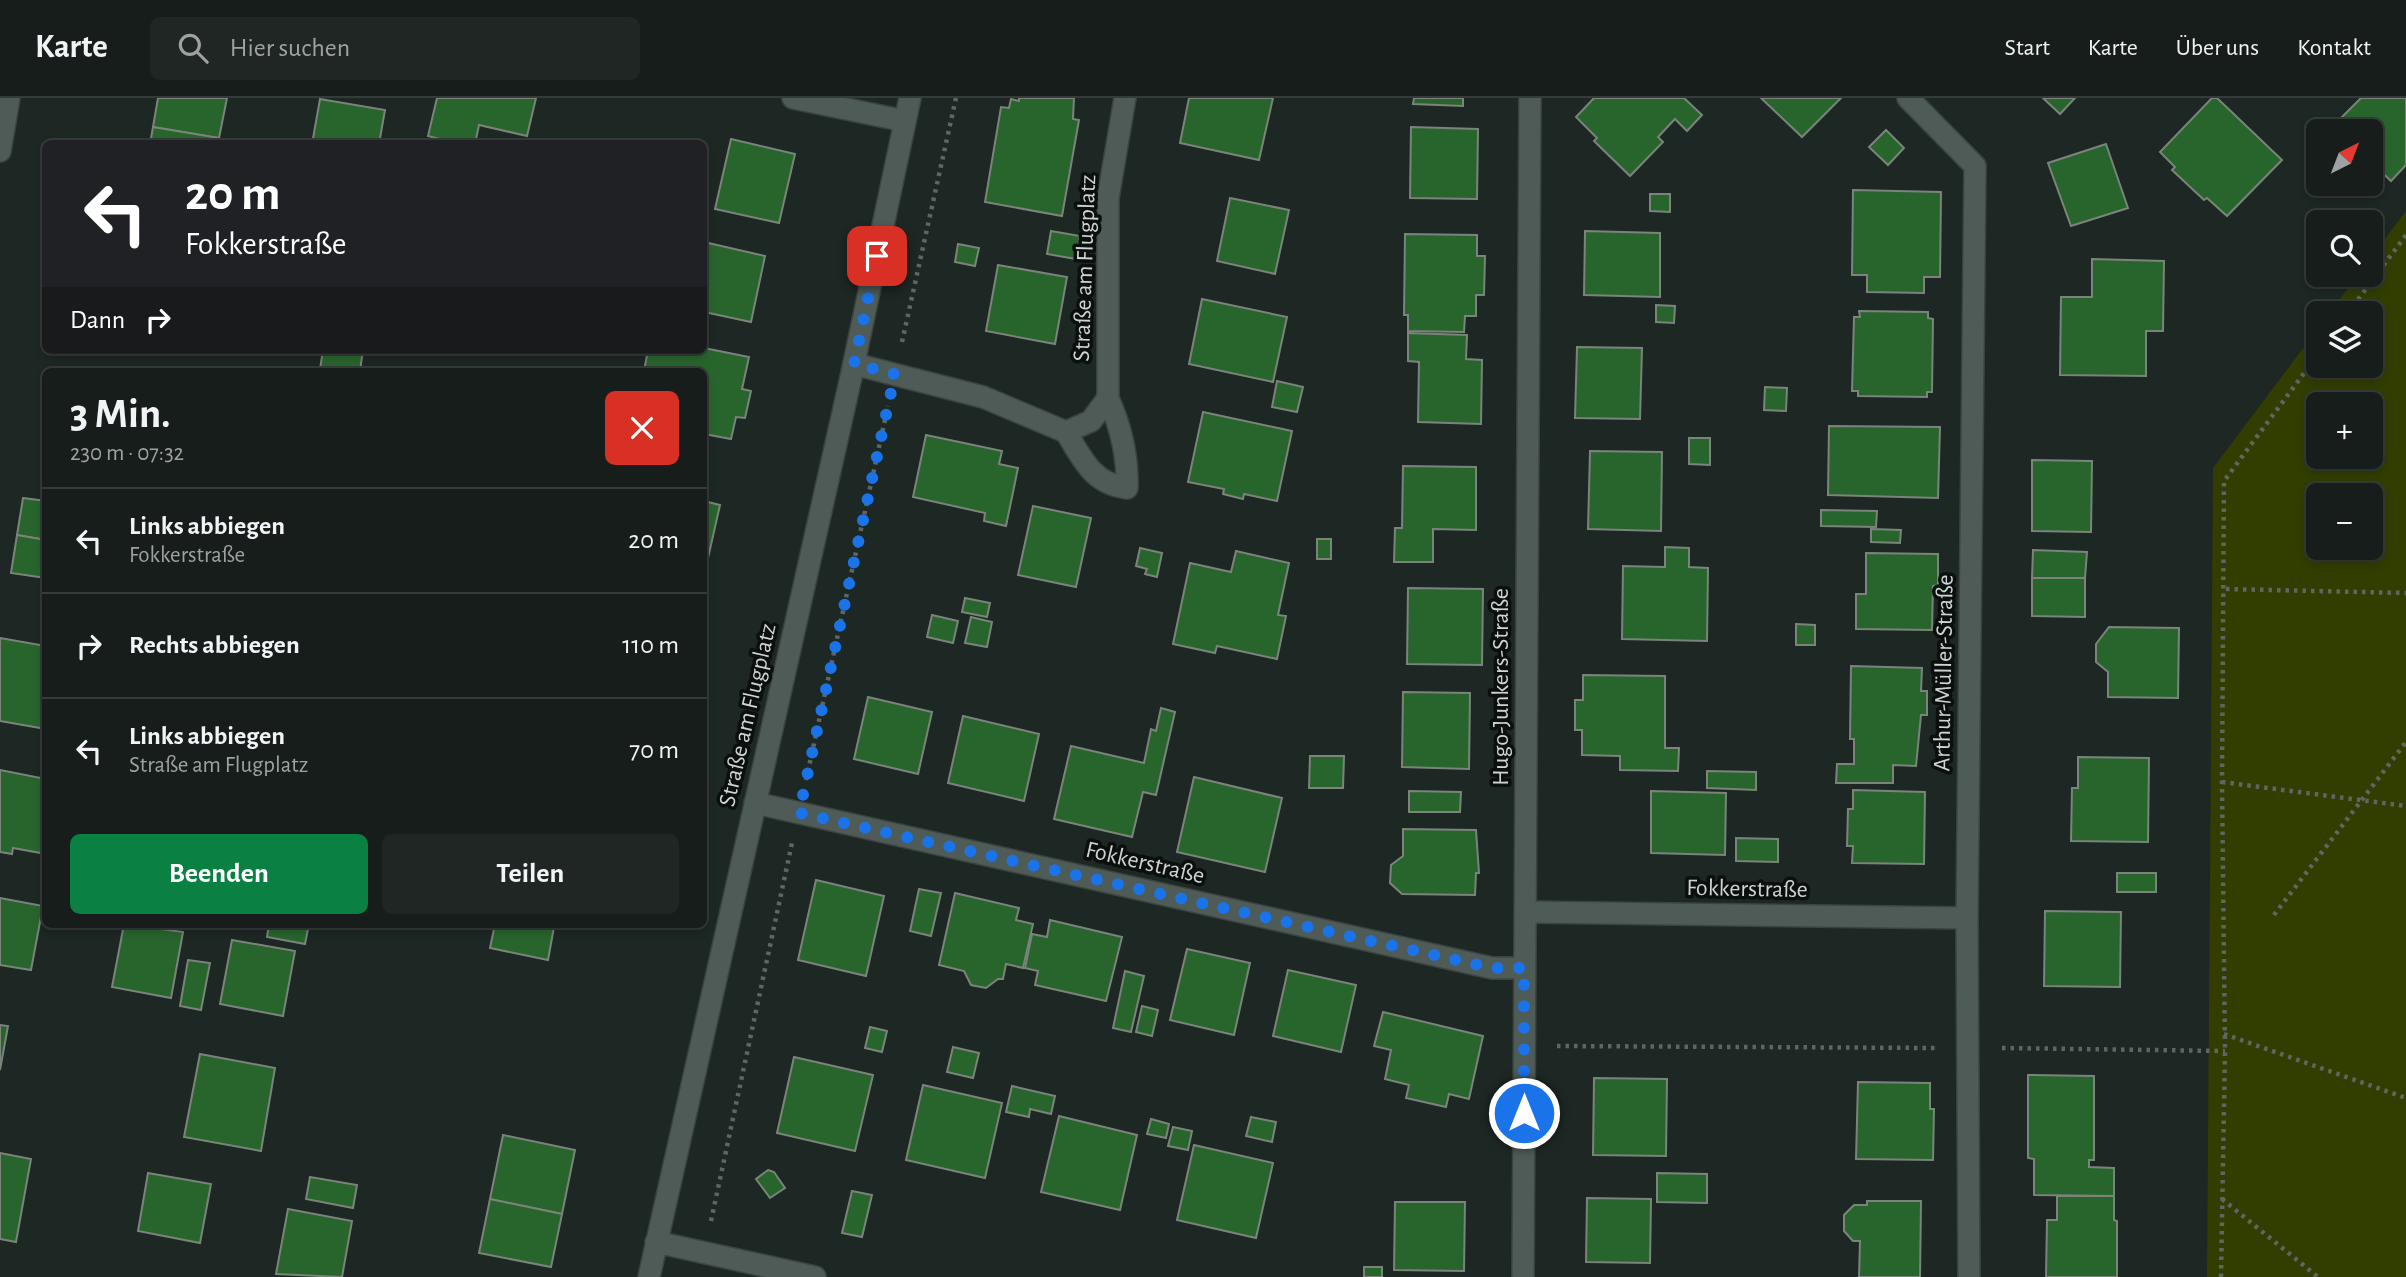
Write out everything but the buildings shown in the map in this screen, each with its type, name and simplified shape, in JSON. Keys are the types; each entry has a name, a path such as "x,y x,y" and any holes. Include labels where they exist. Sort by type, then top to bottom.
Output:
{"street":[{"path":"0,151 9,98"},
{"path":"793,98 905,121"},
{"name":"Straße am Flugplatz","path":"649,1277 854,364 910,98"},
{"name":"Straße am Flugplatz","path":"1066,432 1089,469 1109,486 1127,488 1128,463 1119,422 1108,398 1108,198 1125,98"},
{"name":"Hugo-Junkers-Straße","path":"1523,1277 1530,98"},
{"name":"Arthur-Müller-Straße","path":"1908,98 1975,166 1967,918 1969,1277"},
{"path":"854,364 983,397 1066,432 1091,421 1108,398"},
{"name":"Fokkerstraße","path":"755,803 1492,968 1524,968"},
{"name":"Fokkerstraße","path":"1527,912 1967,918"},
{"path":"656,1242 815,1277"}],"path":[{"path":"704,1252 956,98"},
{"path":"2357,301 2406,235"},
{"path":"2221,1277 2225,1051 2222,782 2224,481 2306,371"},
{"path":"2225,589 2406,593"},
{"path":"2274,915 2406,742"},
{"path":"2222,782 2406,806"},
{"path":"2224,1034 2406,1098"},
{"path":"1525,1044 2225,1051"},
{"path":"2222,1199 2318,1277"}],"green space":[{"path":"2406,211 2406,1277 2207,1277 2213,468 2306,344 2306,378 2383,378 2383,301 2338,301 2349,287 2383,287 2383,241"}],"route":[{"path":"877,256 854,364 895,374 799,813 1492,968 1524,968 1524,1113"}]}
